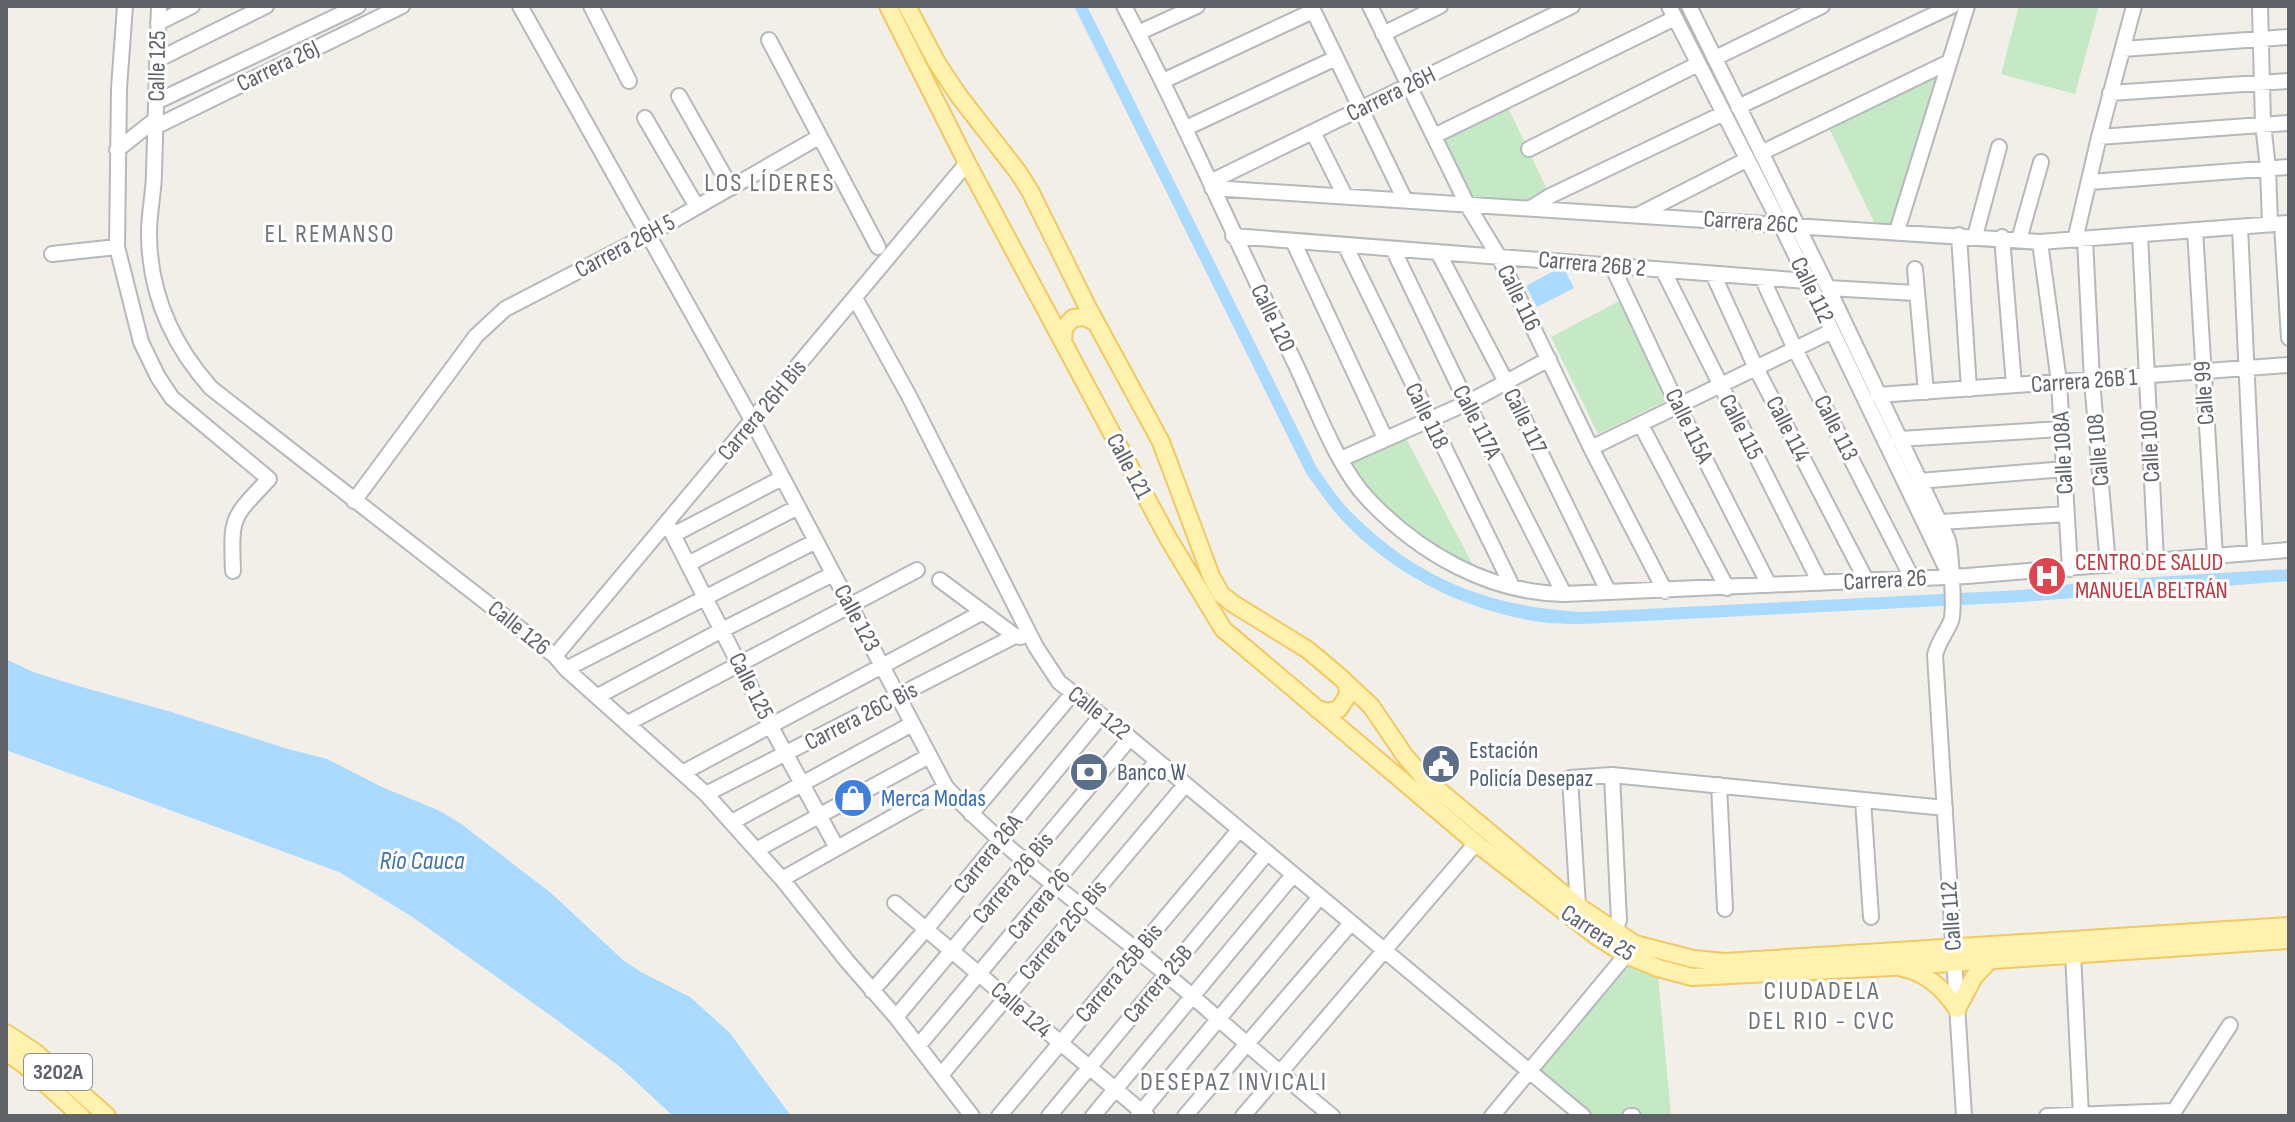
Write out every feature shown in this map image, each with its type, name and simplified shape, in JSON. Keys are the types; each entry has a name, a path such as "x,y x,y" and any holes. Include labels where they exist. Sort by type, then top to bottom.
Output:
{"main road":[{"name":"Calle 121","path":"888,6 967,163 1168,538 1223,629 1317,709 1481,837"},
{"name":"Calle 121","path":"907,6 937,63 1030,191 1170,460 1193,531 1221,594 1308,650 1371,706 1405,756 1481,837"},
{"path":"1063,341 1064,328 1073,318 1085,317 1096,323"},
{"path":"1317,709 1328,712 1339,709 1348,695 1347,684"},
{"name":"Carrera 25","path":"1481,837 1635,944 1693,959 1758,961 1953,954 2289,926"},
{"name":"Carrera 25","path":"1481,837 1596,936 1626,955 1692,977 1892,967 1953,954 1991,959 2289,940"},
{"path":"1957,1009 1974,977 1991,959"},
{"path":"1892,967 1924,976 1949,996 1957,1009"},
{"name":"3202A","path":"6,1033 35,1052 107,1116"},
{"name":"3202A","path":"6,1052 81,1116"}],"street":[{"path":"125,6 117,150 117,247 141,342 158,377 172,398 269,479 235,517 232,531 233,571"},
{"name":"Calle 125","path":"156,123 159,6"},
{"path":"158,23 192,6"},
{"path":"157,60 266,6"},
{"name":"Carrera 26J","path":"156,102 334,11 358,6"},
{"name":"Carrera 26J","path":"117,150 156,123 402,6"},
{"name":"Calle 123","path":"520,6 752,420 946,787 1026,863 1166,974 1332,1116"},
{"path":"591,6 629,81"},
{"name":"Calle 120","path":"1124,6 1186,128 1233,236 1341,459 1366,497 1405,533 1481,580"},
{"path":"1138,33 1197,6"},
{"name":"Calle 116","path":"1370,6 1468,206 1499,257 1591,448 1665,591"},
{"path":"1383,34 1440,6"},
{"name":"Carrera 26H","path":"1211,185 1572,6"},
{"path":"1715,58 1822,6"},
{"path":"1738,107 1952,6"},
{"path":"1897,231 1967,6"},
{"name":"Calle 108","path":"2108,565 2080,240 2099,137 2134,6"},
{"path":"2260,6 2263,124 2268,168 2280,224 2289,338"},
{"path":"1163,81 1312,8 1405,200"},
{"name":"Calle 112","path":"1695,8 1738,107 1941,522 1951,555 1952,620 1943,632 1935,655 1964,1116"},
{"path":"1434,136 1672,12"},
{"name":"Calle 112","path":"1672,12 1780,224 1951,580"},
{"path":"2123,49 2289,37"},
{"path":"769,40 878,247"},
{"path":"1186,128 1336,58"},
{"path":"1761,153 1949,62"},
{"path":"1529,149 1698,64"},
{"path":"2110,93 2289,81"},
{"path":"186,89 192,108"},
{"path":"679,96 731,188"},
{"path":"1530,208 1722,114"},
{"path":"645,118 697,207"},
{"name":"Calle 126","path":"156,123 149,231 151,272 159,303 174,338 211,388 555,656 684,772 782,879 919,1045 972,1116"},
{"path":"2099,137 2289,123"},
{"path":"1313,132 1345,196"},
{"name":"Carrera 26H 5","path":"354,501 476,336 505,309 648,235 819,137"},
{"path":"1975,236 1999,147"},
{"path":"1638,215 1746,160"},
{"path":"2019,240 2041,162"},
{"name":"Carrera 26H Bis","path":"555,656 670,529 752,420 967,163"},
{"path":"2090,182 2289,167"},
{"name":"Carrera 26C","path":"1211,185 1468,206 2002,237 2040,242 2280,224"},
{"path":"2240,227 2255,552"},
{"name":"Calle 99","path":"2195,230 2215,556"},
{"path":"1959,235 1969,389"},
{"name":"Calle 100","path":"2140,235 2156,562"},
{"name":"Carrera 26B 2","path":"1233,236 1807,281"},
{"path":"2002,237 2014,385"},
{"path":"1293,241 1385,438"},
{"name":"Calle 108A","path":"2040,242 2059,382 2070,569"},
{"name":"Calle 118","path":"1345,245 1512,586"},
{"path":"52,254 117,247"},
{"name":"Calle 117A","path":"1393,249 1564,594"},
{"name":"Calle 117","path":"1438,252 1506,382 1608,591"},
{"name":"Calle 115A","path":"1612,266 1678,406 1769,585"},
{"path":"1915,269 1926,392"},
{"name":"Calle 115","path":"1663,270 1820,583"},
{"name":"Calle 114","path":"1713,274 1756,368 1867,582"},
{"name":"Calle 113","path":"1762,278 1912,578"},
{"path":"1828,288 1915,293"},
{"name":"Calle 122","path":"855,298 909,396 1032,639 1059,682 1582,1116"},
{"path":"1591,448 1832,331"},
{"path":"1341,459 1467,403 1549,359"},
{"name":"Carrera 26B 1","path":"1878,395 2289,365"},
{"path":"1641,425 1727,588"},
{"path":"1899,439 2061,429"},
{"path":"1919,481 2065,469"},
{"path":"670,529 782,478"},
{"path":"688,564 798,507"},
{"path":"1941,522 2066,514"},
{"name":"Calle 125","path":"670,529 837,848"},
{"path":"566,669 816,541"},
{"name":"Carrera 26","path":"1481,580 1544,594 1665,591 1912,578 1951,580 2289,550"},
{"path":"628,723 917,570"},
{"path":"598,696 833,574"},
{"path":"940,580 1015,636 1032,639"},
{"path":"684,772 983,612"},
{"name":"Carrera 26C Bis","path":"706,794 1015,636"},
{"path":"971,814 1073,693"},
{"name":"Carrera 26A","path":"872,991 1101,716"},
{"path":"732,822 912,724"},
{"name":"Carrera 26 Bis","path":"896,1017 1130,738"},
{"path":"756,850 929,756"},
{"name":"Carrera 26","path":"919,1045 1157,761"},
{"path":"1578,906 1570,778 1612,775 1945,808"},
{"path":"1612,775 1619,921"},
{"name":"Carrera 25C Bis","path":"941,1075 1185,785"},
{"path":"1719,785 1725,909"},
{"path":"782,879 946,787"},
{"path":"1863,800 1871,917"},
{"name":"Carrera 25B Bis","path":"999,1116 1239,830"},
{"path":"1243,1116 1481,837"},
{"name":"Carrera 25B","path":"1049,1116 1267,853"},
{"path":"1093,1116 1293,875"},
{"path":"1142,1115 1319,898"},
{"name":"Calle 124","path":"895,903 1142,1115"},
{"path":"1185,1116 1351,923"},
{"path":"2073,953 2081,1115"},
{"path":"1492,1116 1626,955"},
{"path":"2047,1116 2173,1114 2230,1025"}],"green space":[{"path":"2019,6 2099,6 2075,94 2001,74"},
{"path":"1949,62 1897,231 1878,230 1826,122"},
{"path":"1505,101 1550,196 1530,208 1468,206 1434,136"},
{"path":"1621,300 1668,400 1598,434 1551,337"},
{"path":"1402,431 1481,580 1405,533 1341,459"},
{"path":"1623,960 1658,974 1671,1116 1583,1116 1530,1071"}],"water":[{"path":"1074,6 1087,6 1317,468 1346,507 1377,536 1403,556 1457,586 1517,604 1584,612 2021,590 2105,580 2289,569 2289,581 2022,602 1583,624 1534,621 1480,608 1454,598 1382,556 1336,514 1307,475"},
{"path":"1563,266 1574,288 1537,307 1526,286"},
{"name":"Río Cauca","path":"6,659 33,672 327,759 384,788 438,810 460,823 551,893 623,960 690,997 729,1032 791,1116 673,1116 619,1066 554,1018 414,918 339,872 6,750"}],"place":[{"name":"CENTRO DE SALUD MANUELA BELTRÁN","path":"2047,576"},
{"name":"Estación Policía Desepaz","path":"1441,764"},
{"name":"Banco W","path":"1089,772"},
{"name":"Merca Modas","path":"853,798"}],"district":[{"name":"LOS LÍDERES","path":"770,183"},
{"name":"EL REMANSO","path":"330,234"},
{"name":"CIUDADELA DEL RIO - CVC","path":"1822,1006"},
{"name":"DESEPAZ INVICALI","path":"1234,1082"}]}
